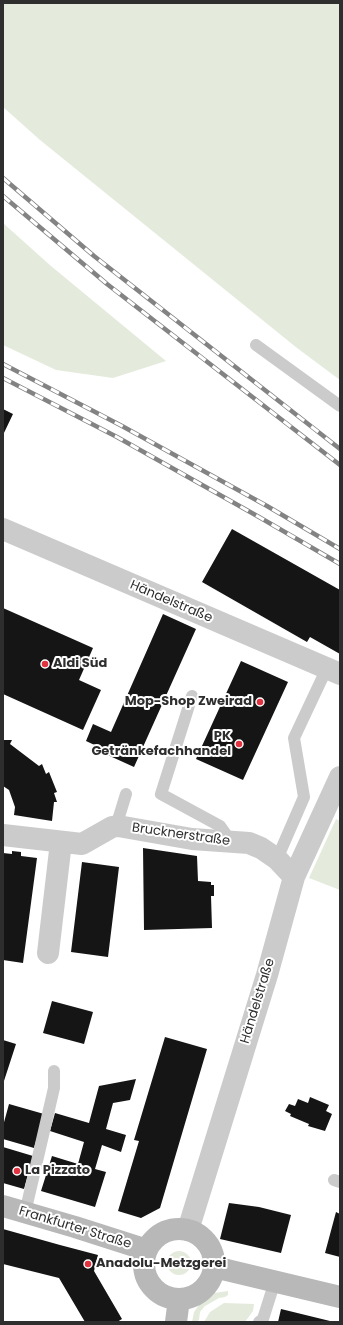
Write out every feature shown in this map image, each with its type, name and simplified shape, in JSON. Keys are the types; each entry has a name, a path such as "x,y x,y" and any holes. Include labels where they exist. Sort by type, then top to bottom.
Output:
{"main road":[{"name":"Frankfurter Straße","path":"3,1206 147,1250"},
{"path":"178,1229 188,1230 199,1235 207,1244 213,1255 214,1267 210,1279 202,1289 192,1296 179,1299 166,1296 154,1288 146,1277 144,1263 147,1250 152,1241 159,1235 178,1229"},
{"path":"214,1267 340,1297"},
{"path":"176,1322 179,1299"}],"street":[{"name":"Händelstraße","path":"3,529 333,671"},
{"name":"Händelstraße","path":"188,1230 267,975 294,877 340,777"},
{"name":"Brucknerstraße","path":"3,835 82,844 112,827 118,826 192,839 249,844 261,848 277,859 294,877"},
{"path":"48,953 61,842"}],"lane":[{"path":"256,345 340,406"},
{"path":"277,859 304,797 294,738 333,671"},
{"path":"192,696 161,794 220,826 232,843"},
{"path":"118,826 118,820 126,794"},
{"path":"25,1212 54,1088 54,1071"},
{"path":"262,1321 275,1282"}],"green space":[{"path":"3,3 340,3 340,380 297,348 40,140 3,107"},
{"path":"3,223 51,266 166,361 113,378 56,370 3,345"},
{"path":"336,819 340,821 340,890 309,878"},
{"path":"179,1251 188,1254 191,1263 188,1272 179,1275 170,1272 167,1263 170,1254"},
{"path":"228,1291 228,1295 225,1297 219,1298 205,1306 200,1312 199,1320 192,1322 194,1312 199,1305 214,1293"},
{"path":"224,1303 254,1304 253,1311 245,1322 204,1322 210,1312"}],"building":[{"path":"3,409 13,414 3,435"},
{"path":"232,529 340,590 340,654 310,637 307,642 202,582"},
{"name":"Aldi Süd","path":"3,608 93,648 79,680 101,690 83,730 3,694"},
{"path":"163,614 196,629 134,767 101,752 103,749 86,741 93,724 111,732"},
{"path":"241,661 288,682 243,780 196,759"},
{"path":"3,740 12,740 10,744 39,766 42,764 46,774 49,772 57,792 54,793 57,802 54,802 52,821 14,815 15,807 9,790 3,786"},
{"path":"143,848 197,856 198,881 211,882 211,885 214,885 214,896 211,896 212,928 144,930"},
{"path":"12,851 21,852 21,856 37,858 23,963 3,960 3,853 12,854"},
{"path":"82,862 119,867 108,957 71,952"},
{"path":"52,1001 93,1012 84,1044 43,1033"},
{"path":"165,1037 207,1049 160,1208 141,1218 118,1211 139,1141 134,1140"},
{"path":"3,1040 16,1044 3,1084"},
{"path":"136,1079 130,1100 113,1103 106,1129 126,1135 121,1152 102,1145 95,1169 106,1172 95,1207 41,1191 52,1156 78,1164 84,1142 50,1131 55,1113 89,1123 99,1086"},
{"path":"310,1097 329,1105 326,1111 332,1114 325,1131 308,1126 309,1124 290,1116 291,1114 285,1111 289,1104 295,1106 298,1099 308,1103"},
{"path":"9,1104 44,1114 34,1148 3,1139 3,1126"},
{"path":"3,1147 33,1156 24,1189 3,1183"},
{"path":"229,1203 259,1207 291,1215 281,1253 220,1239"},
{"path":"336,1212 340,1214 340,1257 325,1253"},
{"path":"3,1229 98,1255 94,1271 122,1319 117,1322 85,1322 59,1278 3,1264"},
{"path":"281,1309 330,1321 330,1322 278,1322"}],"railway":[{"path":"3,178 94,256 340,449"},
{"path":"3,196 107,284 340,465"},
{"path":"3,364 122,426 267,506 340,549"},
{"path":"3,378 117,437 340,564"}],"place":[{"name":"Aldi Süd","path":"45,664"},
{"name":"Mop-Shop Zweirad","path":"260,702"},
{"name":"PK Getränkefachhandel","path":"239,744"},
{"name":"La Pizzato","path":"17,1171"},
{"name":"Anadolu-Metzgerei","path":"88,1264"}]}
